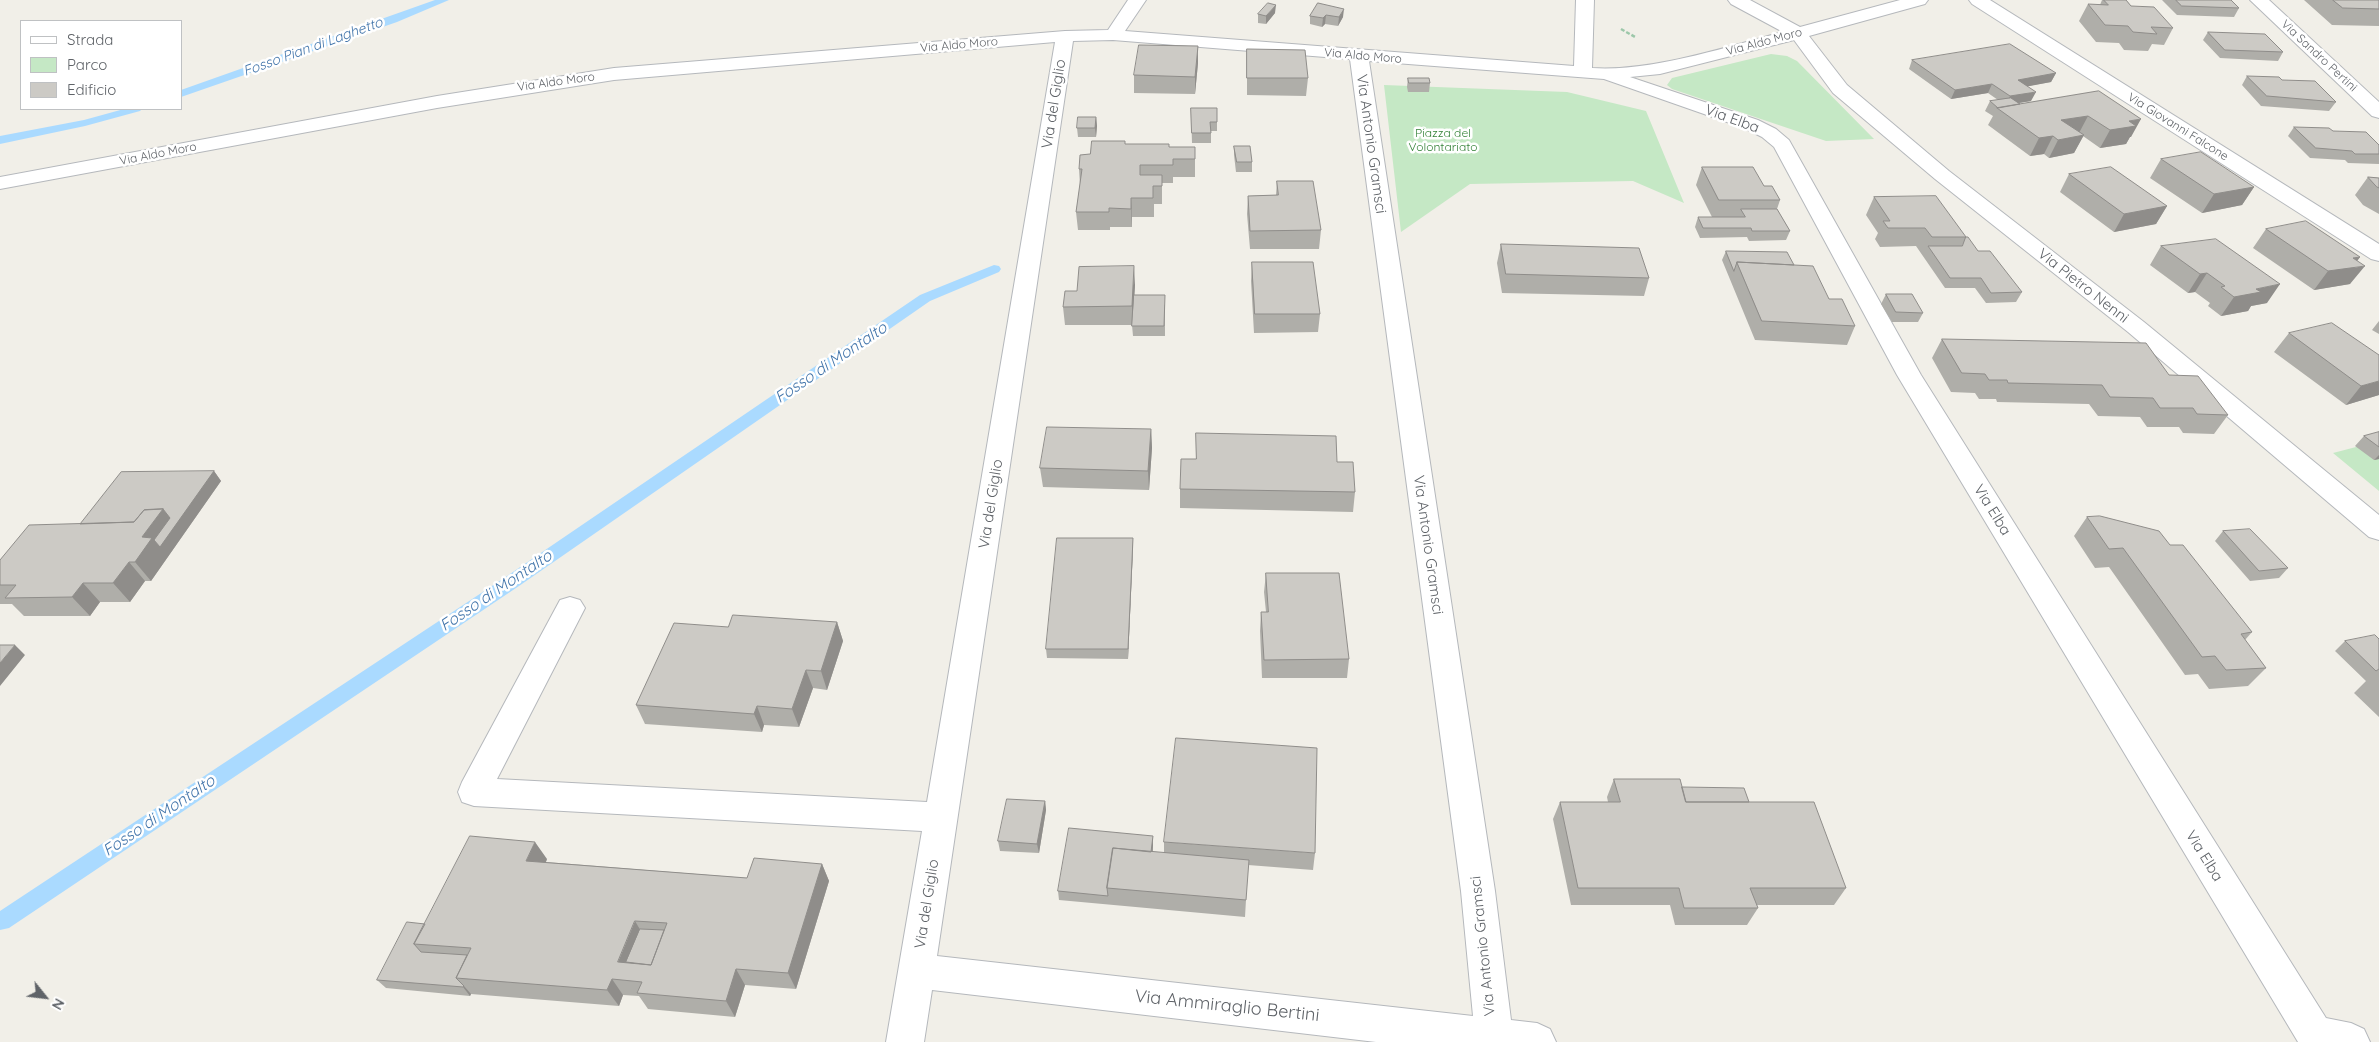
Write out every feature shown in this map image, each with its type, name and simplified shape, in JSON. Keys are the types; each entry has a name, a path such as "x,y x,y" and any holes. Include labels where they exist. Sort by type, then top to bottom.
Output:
{"street":[{"path":"1113,35 1137,0"},
{"path":"1585,0 1593,73"},
{"path":"1737,0 1798,33"},
{"name":"Via Aldo Moro","path":"0,183 464,97 614,74 1065,36 1113,35 1593,73 1660,68 1730,52 1919,0"},
{"name":"Via Giovanni Falcone","path":"1978,0 2379,254"},
{"name":"Via Sandro Pertini","path":"2259,0 2379,112"},
{"name":"Via Pietro Nenni","path":"1798,33 1840,89 1942,175 2136,327 2379,530"},
{"name":"Via del Giglio","path":"905,1042 1065,36"},
{"name":"Via Antonio Gramsci","path":"1358,55 1478,891 1494,1039"},
{"name":"Via Elba","path":"1593,73 1750,124 1769,133 1782,144 1909,375 2317,1039 2351,1042"},
{"path":"570,608 474,792 941,817"},
{"name":"Via Ammiraglio Bertini","path":"916,971 1494,1039 1537,1042"}],"path":[{"path":"1615,25 1638,38"}],"green space":[{"path":"1771,54 1787,56 1797,61 1874,139 1826,141 1672,89 1667,85 1672,78"},
{"name":"Piazza del Volontariato","path":"1384,85 1567,92 1646,111 1684,203 1633,181 1470,184 1401,232"},
{"path":"2379,441 2379,491 2333,453"}],"building":[{"path":"2104,0 2126,0 2131,6 2154,7 2173,28 2151,27 2157,34 2133,32 2128,26 2105,25 2088,4 2108,5"},
{"path":"2176,0 2231,0 2239,8 2182,6"},
{"path":"2333,0 2379,0 2379,9 2343,8"},
{"path":"1268,3 1276,5 1266,16 1258,14"},
{"path":"1318,3 1344,9 1339,17 1326,15 1323,18 1310,16"},
{"path":"2208,32 2265,34 2283,52 2225,50"},
{"path":"2010,44 2056,73 2018,80 2036,92 2010,96 1992,84 1955,90 1912,60"},
{"path":"1139,45 1198,46 1195,77 1134,75"},
{"path":"1247,49 1305,50 1308,78 1247,78"},
{"path":"2247,76 2315,81 2336,102 2267,96"},
{"path":"1408,78 1429,78 1430,83 1409,83"},
{"path":"2099,91 2141,119 2129,121 2136,126 2110,130 2088,116 2061,120 2084,135 2058,140 2053,136 2039,138 1997,108"},
{"path":"2011,98 2020,104 1998,108 1990,101"},
{"path":"1191,108 1217,108 1217,122 1210,122 1211,133 1192,133"},
{"path":"1078,117 1096,117 1095,128 1077,128"},
{"path":"2294,127 2366,132 2379,145 2379,154 2355,154 2352,151 2316,148"},
{"path":"1092,141 1125,141 1125,144 1169,144 1169,147 1195,147 1195,159 1173,159 1173,165 1140,165 1140,175 1162,175 1162,186 1153,186 1153,198 1131,198 1131,209 1109,208 1109,212 1076,212 1082,169 1079,169 1080,155 1090,154"},
{"path":"1234,146 1250,146 1252,162 1237,162"},
{"path":"2201,152 2254,187 2214,194 2161,159"},
{"path":"1702,167 1753,167 1764,186 1772,186 1780,200 1719,200"},
{"path":"2111,167 2167,206 2124,214 2069,174"},
{"path":"2368,177 2379,178 2379,188 2377,187"},
{"path":"1277,181 1313,181 1321,230 1250,231 1248,196 1278,195"},
{"path":"1936,196 1966,237 1932,237 1925,228 1888,228 1883,221 1890,221 1874,197"},
{"path":"1741,209 1777,209 1790,231 1752,231 1751,228 1703,228 1698,217 1745,217"},
{"path":"2306,221 2360,257 2353,258 2365,266 2328,271 2266,229"},
{"path":"1966,237 1968,237 1978,251 1990,251 2022,292 1991,293 1981,278 1950,278 1928,246 1962,246"},
{"path":"2216,239 2280,284 2256,289 2261,292 2234,297 2221,287 2225,286 2207,273 2200,274 2161,246"},
{"path":"1501,244 1639,248 1649,278 1506,274"},
{"path":"1726,251 1787,252 1794,265 1737,262 1734,271"},
{"path":"1252,262 1313,262 1320,314 1255,314"},
{"path":"1737,262 1813,266 1829,299 1842,299 1855,326 1762,321"},
{"path":"1134,266 1132,306 1063,307 1065,291 1077,291 1079,267"},
{"path":"1886,294 1912,294 1923,313 1896,312"},
{"path":"1134,295 1165,295 1164,326 1132,326"},
{"path":"2332,323 2379,355 2379,381 2361,386 2289,333"},
{"path":"1942,339 2146,343 2169,375 2198,376 2228,415 2197,414 2193,408 2160,408 2153,398 2110,397 2102,385 2008,383 2007,380 1989,380 1985,374 1962,373"},
{"path":"1047,427 1151,429 1148,471 1040,468"},
{"path":"2379,432 2379,447 2364,436"},
{"path":"1196,433 1336,436 1337,462 1353,462 1355,492 1180,489 1181,459 1196,459"},
{"path":"214,471 160,547 154,540 170,518 163,509 144,510 134,522 80,524 121,472"},
{"path":"163,509 142,537 152,538 135,562 129,562 113,583 83,583 72,597 5,598 16,585 0,585 0,560 29,525 134,522 144,510"},
{"path":"2100,516 2159,531 2170,545 2183,545 2252,632 2241,634 2266,668 2226,670 2215,656 2202,657 2123,548 2109,549 2087,517"},
{"path":"2250,529 2288,568 2259,571 2223,531"},
{"path":"1057,538 1133,538 1128,649 1046,649"},
{"path":"1266,573 1339,573 1349,659 1264,660 1261,612 1268,612"},
{"path":"733,615 837,622 821,671 806,670 792,709 757,706 754,714 636,705 674,623 728,627"},
{"path":"2375,635 2379,639 2379,669 2376,671 2345,641"},
{"path":"0,645 15,645 0,663"},
{"path":"1176,738 1317,748 1315,853 1164,842"},
{"path":"1614,779 1680,779 1686,802 1814,802 1846,888 1750,888 1758,908 1684,908 1679,888 1578,888 1560,802 1620,802"},
{"path":"1682,787 1744,788 1749,802 1686,802"},
{"path":"1007,799 1045,801 1037,844 998,841"},
{"path":"1069,828 1153,836 1151,852 1113,848 1107,888 1108,896 1058,891"},
{"path":"470,836 535,842 526,861 747,878 754,858 822,864 788,973 736,969 726,1001 637,993 642,982 612,979 607,990 456,978 471,948 414,944","holes":["635,921 667,923 651,965 618,962"]},
{"path":"1113,848 1249,860 1246,900 1107,888"},
{"path":"407,922 425,924 414,944 421,952 467,955 456,978 463,987 377,980"},
{"path":"640,929 664,930 651,965 626,962"}],"waterway":[{"name":"Fosso Pian di Laghetto","path":"182,94 393,20 444,0"},
{"name":"Fosso Pian di Laghetto","path":"0,140 85,123 132,110"},
{"name":"Fosso di Montalto","path":"2,921 513,581 925,298 994,269"}]}
